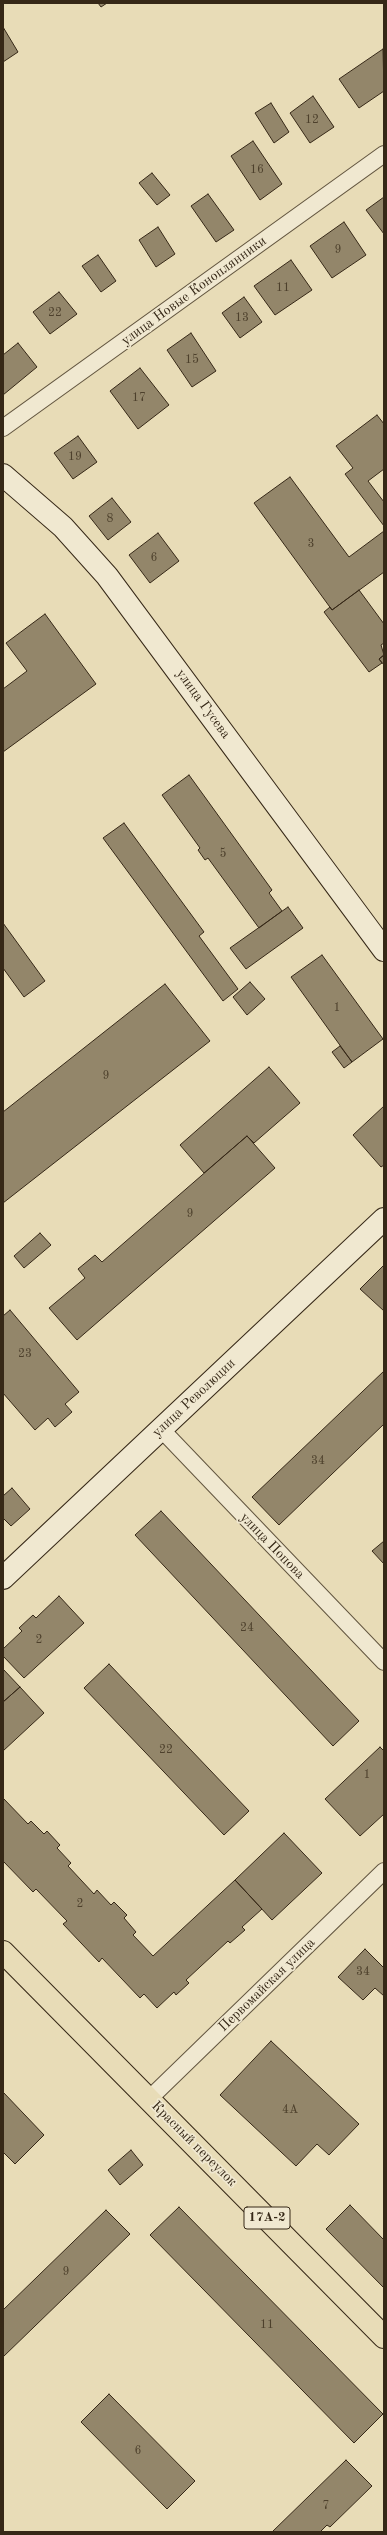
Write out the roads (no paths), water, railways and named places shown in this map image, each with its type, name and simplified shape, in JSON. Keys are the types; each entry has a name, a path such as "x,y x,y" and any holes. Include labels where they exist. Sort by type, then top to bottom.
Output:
{"main road":[{"name":"улица Гусева","path":"3,475 63,527 107,576 384,950"},
{"name":"улица Революции","path":"3,1578 384,1219"},
{"name":"Красный переулок","path":"3,1952 384,2337"}],"street":[{"name":"улица Новые Коноплянники","path":"3,428 384,154"},
{"name":"улица Попова","path":"161,1429 384,1662"},
{"name":"Первомайская улица","path":"149,2099 384,1871"}]}
